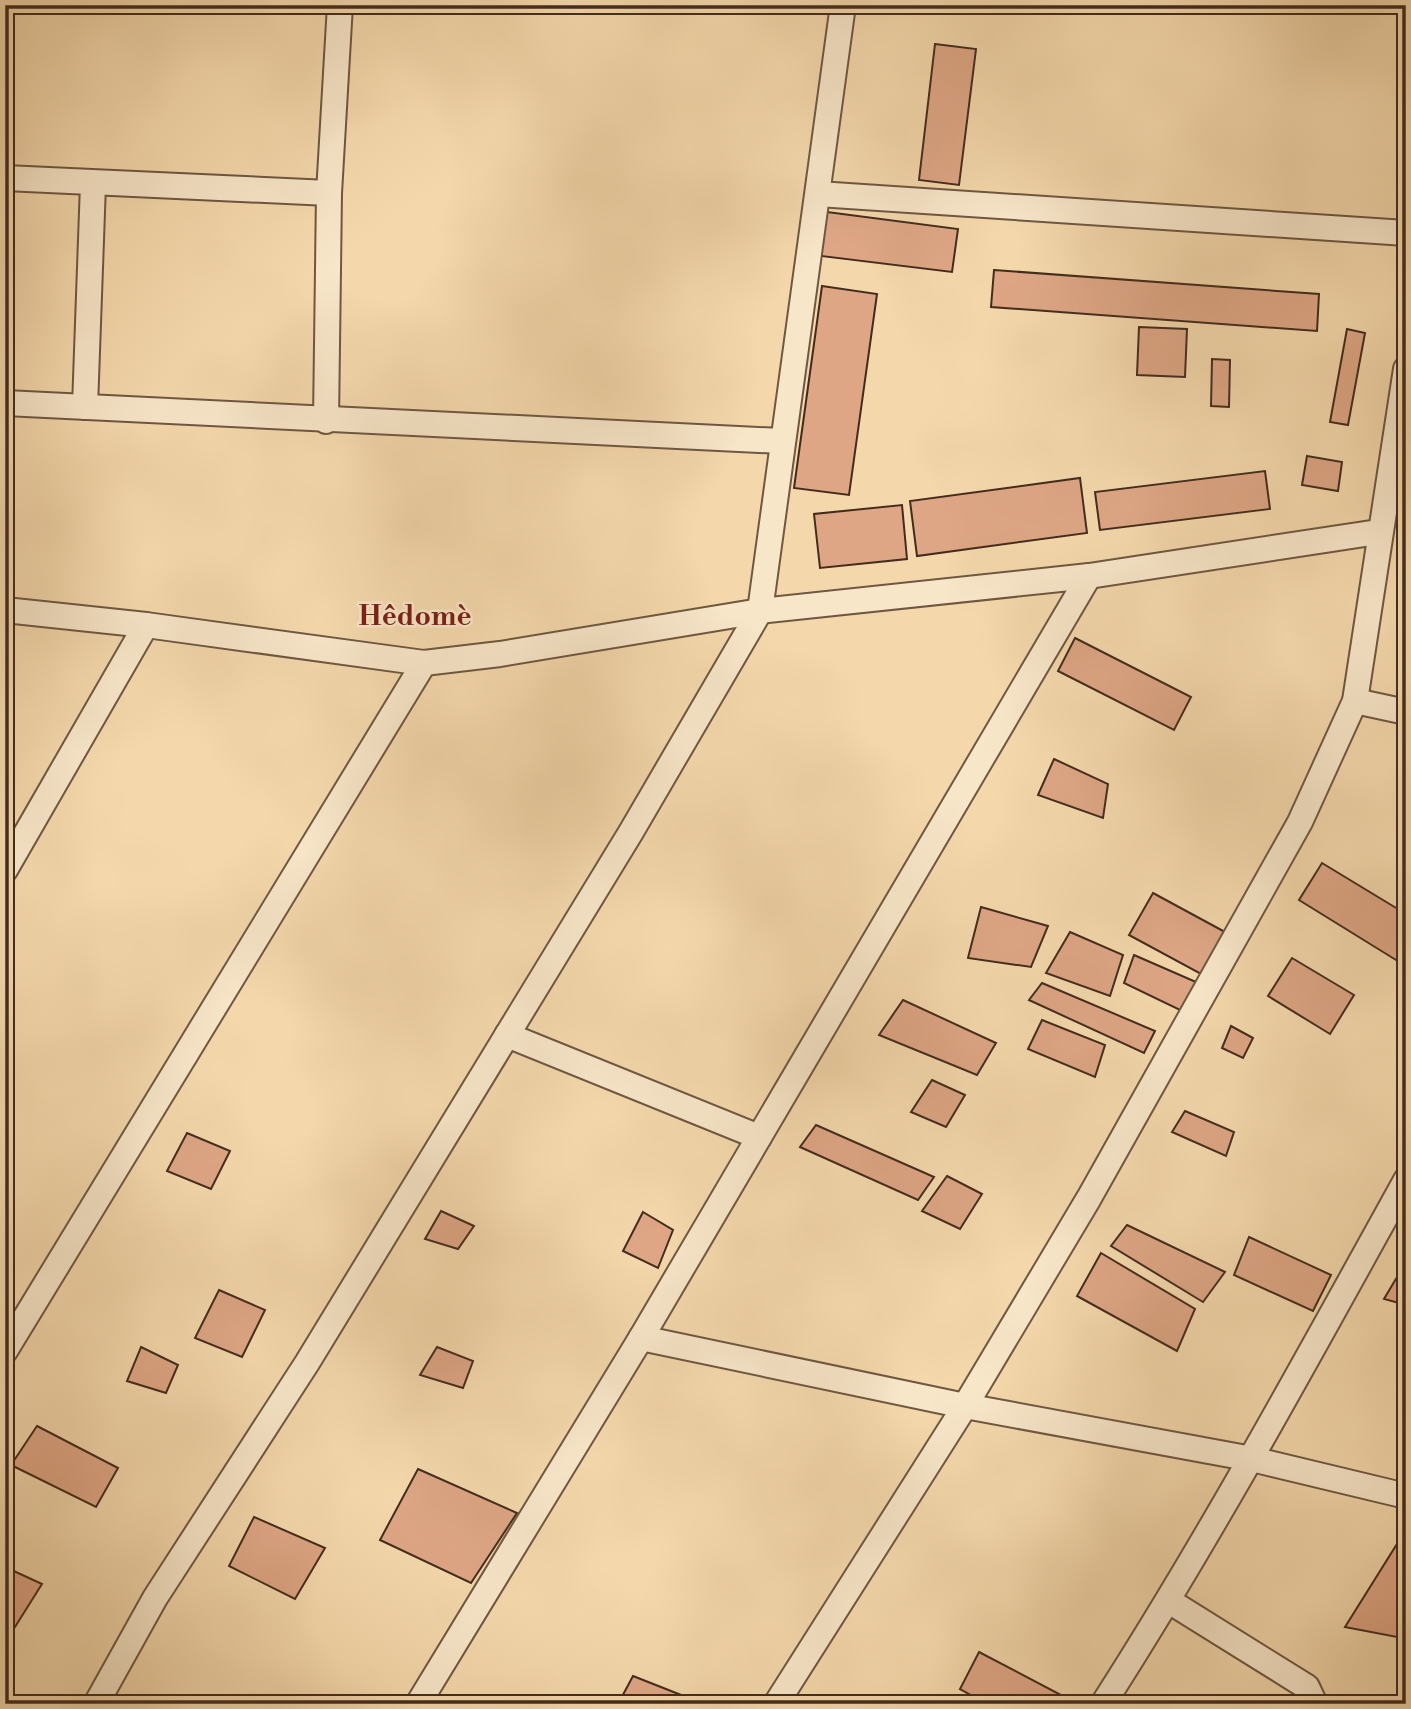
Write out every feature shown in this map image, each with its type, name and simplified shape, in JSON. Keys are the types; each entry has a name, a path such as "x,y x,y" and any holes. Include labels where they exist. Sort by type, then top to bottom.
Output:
{"street":[{"path":"326,421 329,192 340,5"},
{"path":"96,1704 155,1598 307,1363 760,611 843,5"},
{"path":"5,178 93,184 329,192"},
{"path":"85,407 93,184"},
{"path":"818,194 1406,233"},
{"path":"776,1704 965,1406 1089,1198 1300,822 1355,701 1378,532 1406,369"},
{"path":"5,404 782,441"},
{"path":"5,610 146,625 424,663 500,654 760,611 1089,576 1378,532"},
{"path":"418,1704 641,1338 1089,576"},
{"path":"5,870 146,625"},
{"path":"5,1351 424,663"},
{"path":"1355,701 1406,712"},
{"path":"507,1035 759,1137"},
{"path":"1102,1704 1169,1601 1252,1459 1406,1180"},
{"path":"641,1338 965,1406 1252,1459 1406,1496"},
{"path":"1169,1601 1307,1687 1315,1704"}],"building":[{"path":"935,44 976,49 959,185 919,180"},
{"path":"827,212 958,229 952,272 821,256"},
{"path":"994,270 1319,294 1317,331 991,307"},
{"path":"822,286 877,294 849,495 794,488"},
{"path":"1139,327 1187,329 1185,377 1137,375"},
{"path":"1347,329 1365,333 1348,425 1330,422"},
{"path":"1212,359 1230,360 1229,407 1211,406"},
{"path":"1307,456 1342,462 1338,491 1302,485"},
{"path":"1265,471 1270,509 1100,530 1095,492"},
{"path":"1080,478 1087,533 917,556 910,501"},
{"path":"902,505 907,559 820,568 814,514"},
{"path":"1075,638 1191,697 1174,730 1058,671"},
{"path":"1054,759 1108,784 1103,818 1038,795"},
{"path":"1322,863 1406,914 1406,945 1396,960 1299,900"},
{"path":"1153,893 1225,932 1201,974 1129,935"},
{"path":"981,907 1048,926 1031,967 968,958"},
{"path":"1070,932 1123,955 1110,996 1046,973"},
{"path":"1134,955 1196,982 1182,1011 1124,983"},
{"path":"1292,958 1354,995 1330,1034 1268,996"},
{"path":"1042,983 1155,1031 1144,1053 1029,1000"},
{"path":"903,1000 996,1043 977,1075 879,1035"},
{"path":"1042,1020 1105,1045 1095,1077 1028,1049"},
{"path":"1231,1026 1253,1038 1243,1058 1222,1048"},
{"path":"932,1080 965,1095 946,1127 911,1112"},
{"path":"1185,1111 1234,1132 1226,1156 1172,1132"},
{"path":"816,1125 934,1177 918,1200 800,1147"},
{"path":"187,1133 230,1151 211,1189 167,1171"},
{"path":"947,1176 982,1194 960,1229 922,1211"},
{"path":"441,1211 474,1226 458,1249 425,1239"},
{"path":"643,1212 673,1230 658,1268 623,1251"},
{"path":"1127,1225 1225,1272 1203,1302 1111,1246"},
{"path":"1249,1237 1331,1275 1313,1311 1234,1275"},
{"path":"1101,1253 1195,1309 1177,1351 1077,1296"},
{"path":"1400,1272 1406,1273 1406,1305 1384,1299"},
{"path":"219,1290 265,1310 242,1357 195,1338"},
{"path":"141,1347 178,1365 166,1393 127,1381"},
{"path":"437,1347 473,1361 463,1388 420,1375"},
{"path":"37,1426 118,1468 96,1507 11,1465"},
{"path":"418,1469 517,1513 471,1583 380,1540"},
{"path":"254,1517 325,1548 295,1599 229,1566"},
{"path":"1397,1544 1406,1546 1406,1631 1402,1638 1345,1627"},
{"path":"5,1567 42,1584 15,1627 5,1622"},
{"path":"979,1652 1078,1704 987,1704 960,1689"},
{"path":"633,1676 704,1704 618,1704"}],"district":[{"name":"Hêdomè","path":"415,615"}]}
